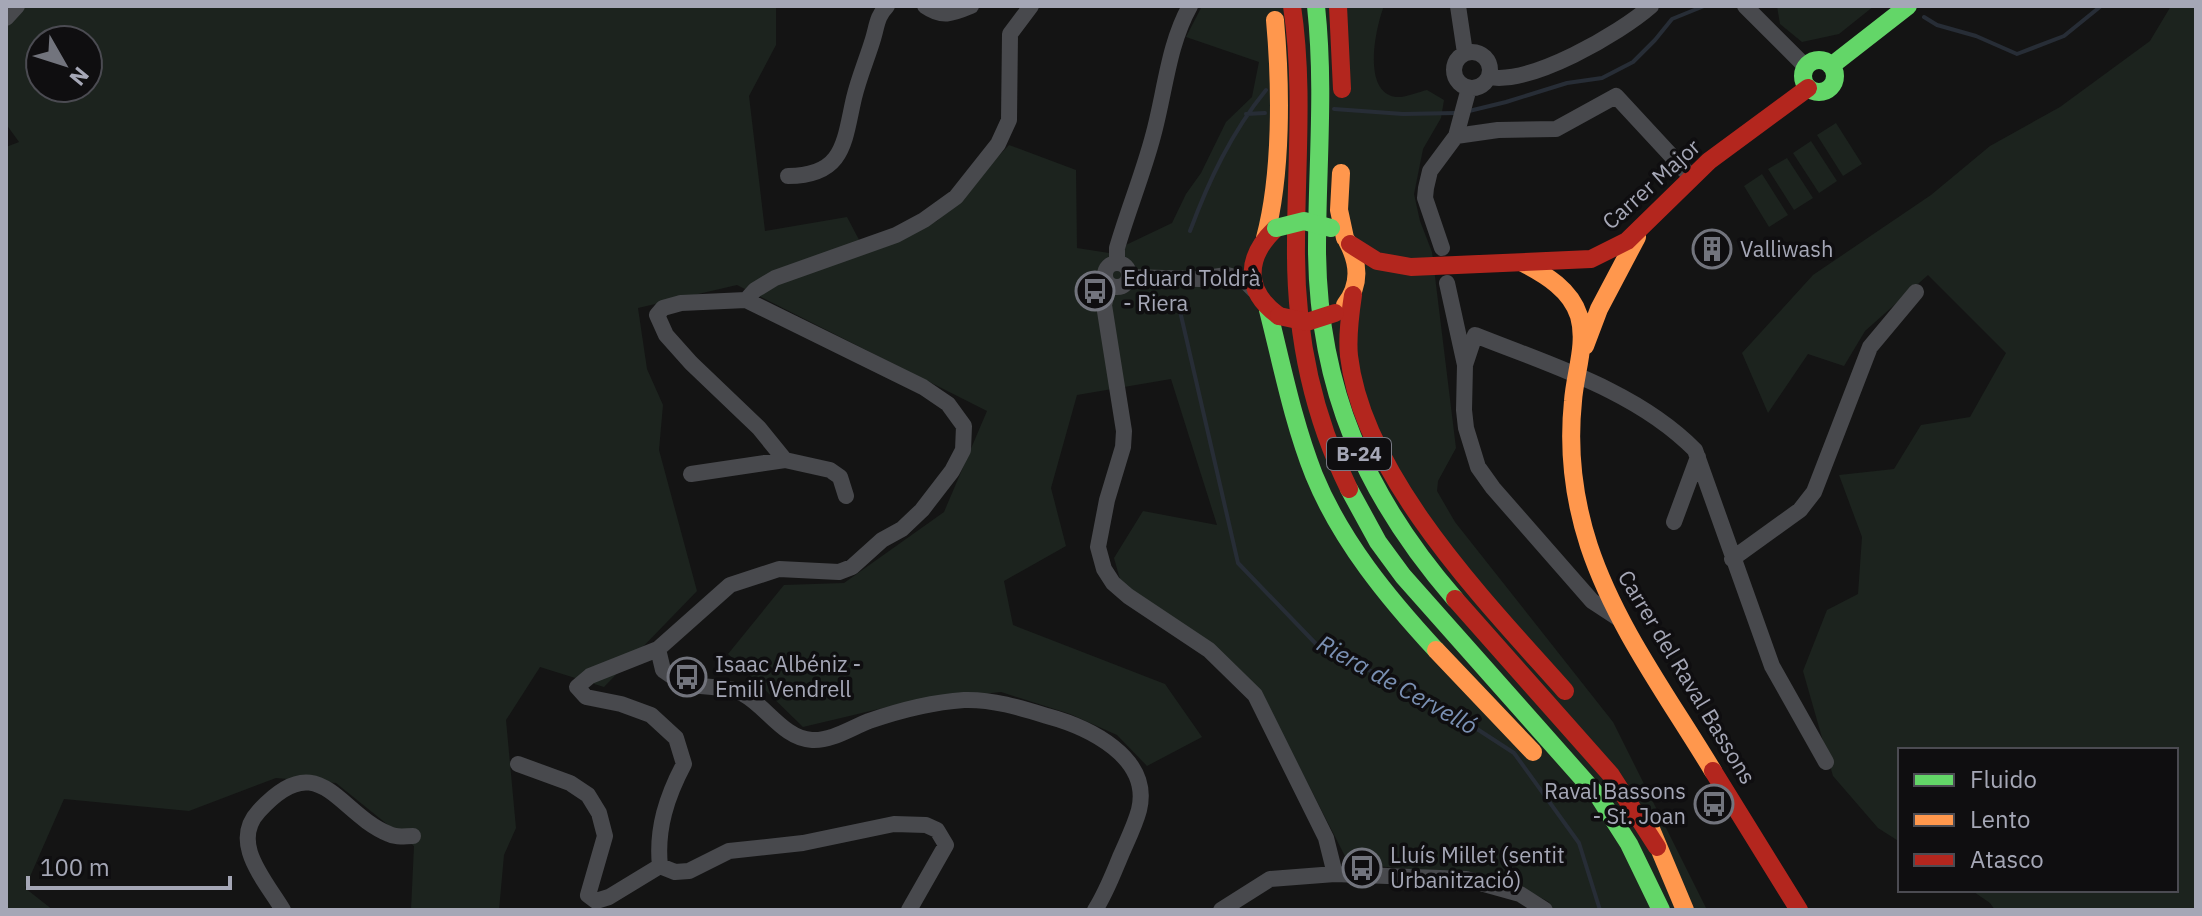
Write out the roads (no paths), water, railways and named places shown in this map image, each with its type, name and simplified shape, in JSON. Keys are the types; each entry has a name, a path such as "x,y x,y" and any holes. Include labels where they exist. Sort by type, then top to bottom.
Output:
{"main road":[{"path":"1273,6 1278,56 1273,207 1270,233 1254,257 1254,290 1274,313 1299,323 1309,323 1335,313 1353,295"},
{"name":"B-24","path":"1292,6 1299,63 1294,246 1296,299 1308,375 1327,440 1344,481 1402,575 1561,752 1616,821 1642,868 1658,910"},
{"name":"B-24","path":"1316,6 1322,63 1317,293 1330,372 1345,423 1382,504 1400,532 1447,592 1613,778 1657,847 1685,910"},
{"path":"1338,6 1342,109"},
{"path":"1831,66 1908,6"},
{"path":"1816,60 1831,66 1835,76 1832,86 1822,92 1808,88 1802,78 1806,67 1816,60"},
{"name":"Carrer Major","path":"1342,237 1377,261 1411,267 1591,259 1614,250 1642,228 1691,177 1808,88"},
{"path":"1341,152 1339,210 1342,237 1358,269 1348,345 1355,384 1366,417 1408,502 1456,568 1580,708"},
{"path":"1270,233 1292,222 1310,220 1342,237"},
{"path":"1578,367 1599,309 1642,228"},
{"path":"1523,263 1551,280 1572,302 1581,325 1578,367"},
{"name":"Carrer Major","path":"1353,295 1380,275 1411,267"},
{"path":"1274,313 1303,443 1324,496 1353,549 1413,622 1558,779"},
{"name":"Carrer del Raval Bassons","path":"1578,367 1572,404 1571,441 1576,498 1592,560 1621,620 1799,910"},
{"path":"1604,740 1634,789 1657,847"},
{"path":"1602,835 1658,910"}],"street":[{"path":"6,18 17,6"},
{"path":"925,6 943,15 971,6"},
{"path":"746,300 755,290 775,278 896,235 956,197 998,144 1009,120 1010,34 1031,6"},
{"path":"1458,6 1465,53"},
{"path":"1489,77 1501,79 1533,74 1625,27 1651,6"},
{"path":"1745,6 1806,67"},
{"path":"788,176 806,176 819,171 840,154 880,9"},
{"path":"1117,262 1117,248 1154,133 1185,11"},
{"path":"1442,248 1425,198 1426,188 1430,171 1457,132 1467,94 1489,77 1491,70 1487,59 1476,52 1465,53 1454,66 1455,75 1467,94"},
{"path":"1457,132 1556,129 1616,96 1691,177"},
{"path":"1216,276 1254,257"},
{"path":"1129,277 1126,266 1117,262 1105,271 1109,284 1104,305 1124,431 1123,447 1107,500 1098,547 1100,559 1113,583 1209,650 1255,695 1326,838 1335,874"},
{"path":"1109,284 1120,287 1129,277 1199,279 1227,275 1243,279 1254,290"},
{"path":"1447,283 1465,365 1464,410 1470,445 1478,467 1592,601 1621,620"},
{"path":"1732,559 1800,510 1814,492 1870,347 1916,292"},
{"path":"660,866 660,824 673,785 684,764 676,738 651,715 621,704 586,697 577,687 590,676 658,649 730,585 779,569 839,572 852,567 922,510 952,471 963,450 964,426 948,404 923,387 746,300 681,303 663,308 657,315 666,335 759,428 785,460"},
{"path":"1465,365 1475,335 1578,367 1682,438 1698,457 1772,666 1826,762"},
{"path":"1674,522 1698,457"},
{"path":"691,474 785,460 830,470 840,477 846,496"},
{"path":"658,649 663,670 683,683 740,692 786,729 809,740 825,740 872,720 965,700 1006,704 1092,732 1112,745 1127,761 1138,781 1140,808 1095,910"},
{"path":"518,764 570,783 588,795 599,813 605,836 588,895 596,901 609,897 660,866"},
{"path":"283,910 252,864 247,834 251,819 277,791 295,783 316,785 331,790 384,832 392,836 413,836"},
{"path":"660,866 675,872 689,871 729,851 743,848 778,847 894,824 926,825 937,830 946,845 909,910"},
{"path":"1221,910 1270,879 1335,874 1466,879 1520,894 1545,910"}],"waterway":[{"path":"1469,111 1567,83 1602,78 1633,62 1672,19 1704,6"},
{"name":"Riera de Cervelló","path":"1924,17 1937,25 1976,36 2017,54 2064,36 2101,6"},
{"path":"1190,231 1222,158 1266,90"},
{"path":"1334,109 1403,114 1456,113"},
{"path":"1246,114 1265,113"},
{"name":"Riera de Cervelló","path":"1180,311 1238,563 1318,646 1434,701 1514,753 1579,843 1600,910"}],"place":[{"name":"Valliwash","path":"1712,249"},
{"name":"Eduard Toldrà - Riera","path":"1095,291"},
{"name":"Isaac Albéniz - Emili Vendrell","path":"687,677"},
{"name":"Raval Bassons - St. Joan","path":"1714,804"},
{"name":"Lluís Millet (sentit Urbanització)","path":"1362,868"}]}
